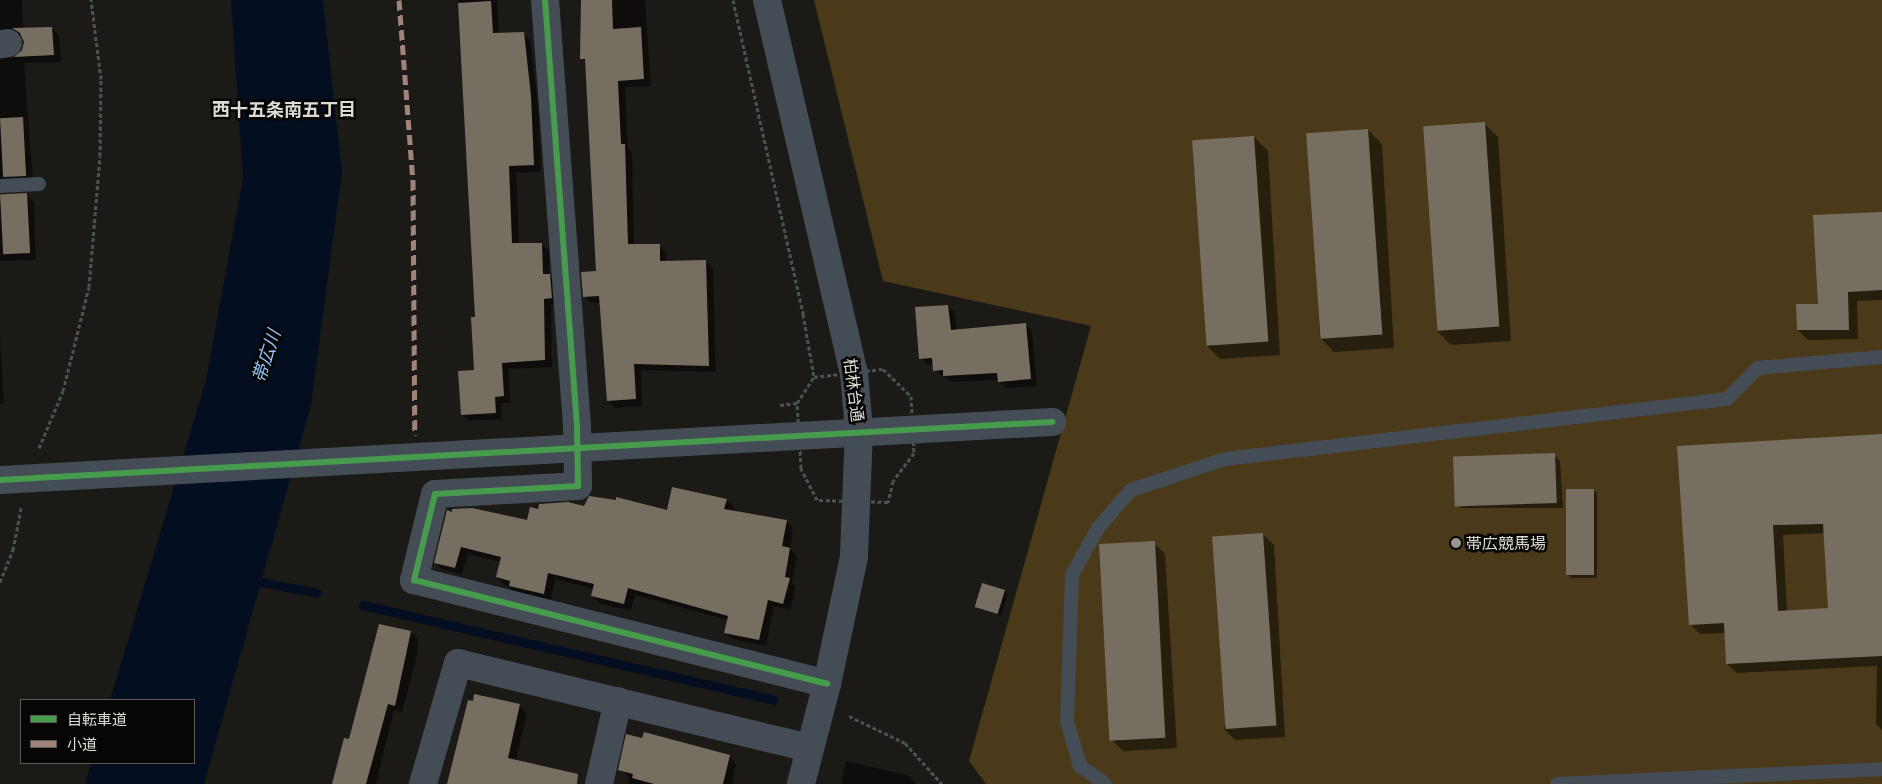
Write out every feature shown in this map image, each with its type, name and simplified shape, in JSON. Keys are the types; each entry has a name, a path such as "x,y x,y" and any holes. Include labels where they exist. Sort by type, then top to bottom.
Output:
{"street":[{"path":"545,0 578,446 578,486 435,494 414,580 827,684"},
{"name":"柏林台通","path":"767,0 854,373 859,430 854,557 827,684 802,784"},
{"path":"0,480 859,430 912,430 1052,422"},
{"path":"424,784 458,663 810,748"},
{"path":"599,784 618,702"}],"lane":[{"path":"0,186 39,184"},
{"path":"1105,784 1080,766 1067,721 1072,575 1098,528 1131,490 1225,459 1727,399 1758,368 1882,357"},
{"path":"1557,784 1882,770"}],"path":[{"path":"0,582 39,478 89,286 100,156 100,79 91,0"},
{"path":"733,0 804,314 814,377"},
{"path":"886,512 888,502"},
{"path":"846,715 906,743 942,784"}],"shaded area":[{"name":"帯広競馬場","path":"814,0 1882,0 1882,784 986,784 969,761 1091,326 883,281"}],"water":[{"name":"帯広川","path":"231,0 323,0 342,171 311,405 204,784 85,784 91,764 195,764 195,699 110,699 206,380 243,178"}],"building":[{"path":"581,0 612,0 613,29 641,27 644,79 618,81 621,144 625,144 628,244 660,244 660,261 706,260 709,366 634,364 636,399 607,401 599,296 583,297 581,272 596,271 585,59 580,59"},
{"path":"491,1 493,33 524,32 531,96 534,165 509,166 512,243 542,243 543,274 550,274 552,298 544,299 545,360 502,363 504,396 495,397 496,413 461,415 458,371 474,370 471,317 475,317 458,3"},
{"path":"52,27 54,55 14,57 22,50 24,42 20,33 12,28"},
{"path":"23,117 26,176 3,177 0,118"},
{"path":"1485,122 1499,327 1437,331 1423,126"},
{"path":"1368,129 1382,334 1321,339 1306,133"},
{"path":"1254,136 1268,341 1207,346 1192,140"},
{"path":"27,193 30,253 3,254 0,194"},
{"path":"1882,212 1882,290 1848,292 1849,330 1797,330 1796,304 1818,304 1813,215"},
{"path":"948,305 951,330 1026,323 1031,379 998,382 997,373 943,376 943,370 933,371 932,358 919,359 915,307"},
{"path":"1882,434 1882,656 1726,664 1724,623 1689,625 1677,446","holes":["1823,524 1828,608 1778,611 1773,525"]},
{"path":"1555,453 1557,503 1455,507 1453,457"},
{"path":"672,487 727,499 724,509 787,520 782,546 790,548 785,577 790,578 783,604 768,600 759,640 724,633 728,616 628,588 624,604 591,596 594,584 548,573 544,594 509,586 510,581 496,577 501,557 461,547 455,568 434,563 447,510 452,512 452,509 472,508 527,520 530,507 538,509 539,504 568,502 584,506 589,496 616,500 616,497 667,510"},
{"path":"1566,489 1594,489 1594,575 1566,575"},
{"path":"1263,533 1276,726 1226,729 1212,537"},
{"path":"1155,541 1165,738 1109,741 1099,544"},
{"path":"982,583 1005,590 998,614 975,607"},
{"path":"379,624 411,631 395,706 388,704 366,784 332,784 344,738 349,739"},
{"path":"474,694 520,704 508,758 578,774 577,784 447,784 468,700 473,701"},
{"path":"644,732 730,755 723,784 654,784 632,778 633,774 618,770 626,734 642,738"}],"waterway":[{"path":"251,580 317,593"},
{"path":"363,605 773,700"}],"marked path":[{"path":"399,0 413,180 415,435"}],"cycle path":[{"path":"545,0 577,426 578,486 435,494 414,580 827,684"},
{"path":"0,480 1052,422"}],"place":[{"name":"帯広競馬場","path":"1456,543"}],"district":[{"name":"西十五条南五丁目","path":"284,109"}]}
